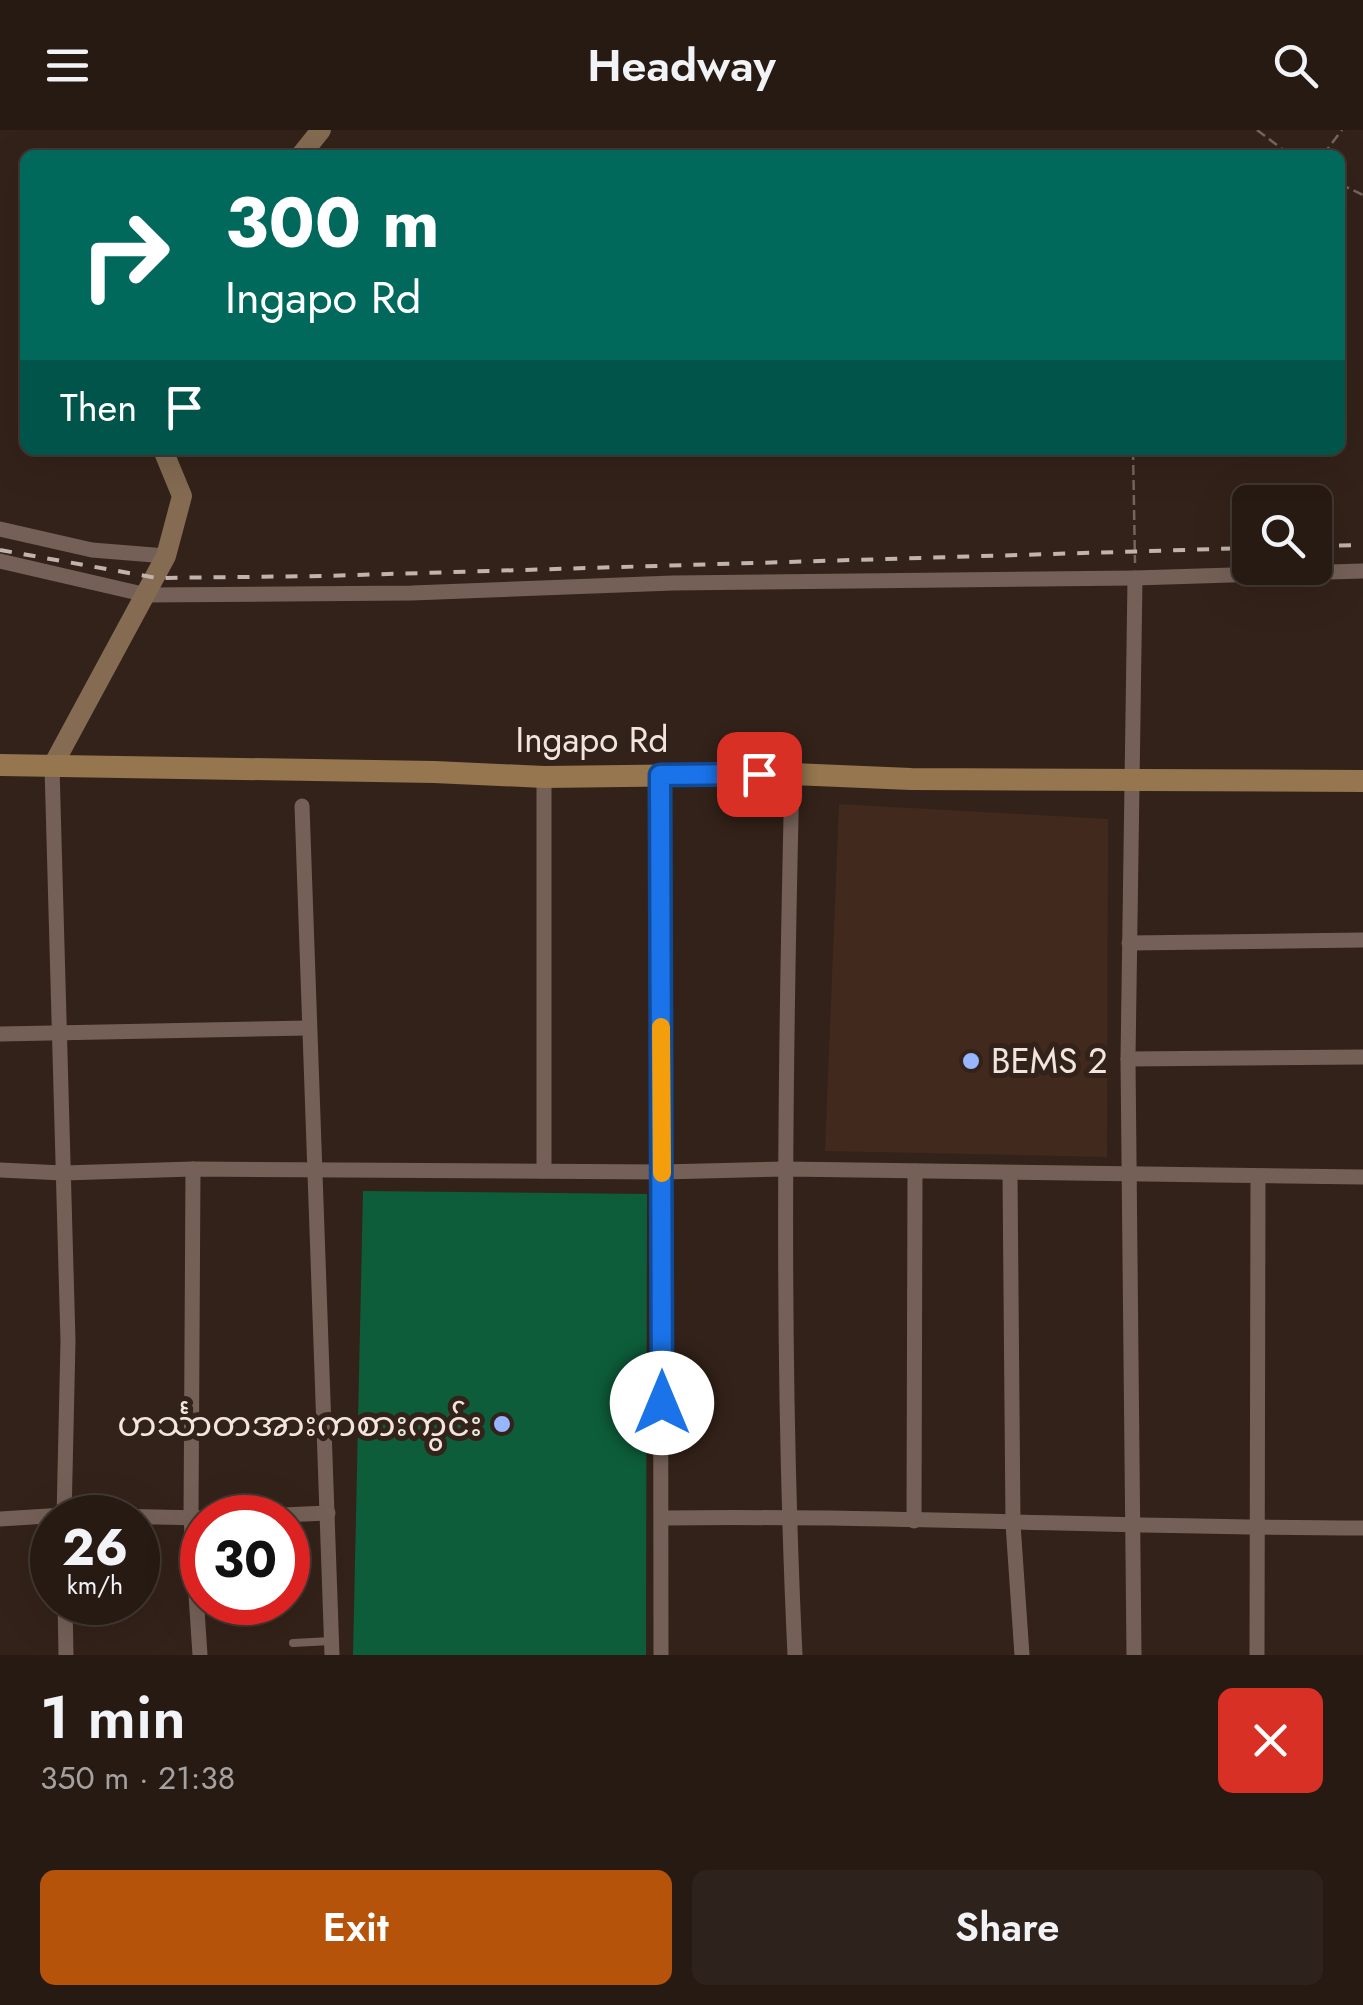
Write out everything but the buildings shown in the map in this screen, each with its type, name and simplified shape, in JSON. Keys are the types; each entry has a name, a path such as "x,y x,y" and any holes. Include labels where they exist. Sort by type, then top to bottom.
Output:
{"main road":[{"path":"305,150 320,130"},
{"path":"52,767 166,556 182,496 168,455"},
{"name":"Ingapo Rd","path":"0,765 544,777 792,774 911,779 1363,781"}],"street":[{"path":"0,530 92,550 166,556"},
{"path":"0,561 147,595 448,593 673,583 1135,578 1363,571"},
{"path":"1134,1655 1128,1059 1135,578"},
{"path":"52,767 68,1341 64,1495"},
{"path":"792,774 786,1169 788,1516 796,1655"},
{"path":"660,775 661,1655"},
{"path":"544,777 544,1171"},
{"path":"302,806 331,1648"},
{"path":"1129,943 1363,940"},
{"path":"0,1034 60,1036 308,1028"},
{"path":"1128,1059 1363,1057"},
{"path":"0,1170 63,1173 316,1168 662,1172 786,1169 1363,1177"},
{"path":"193,1169 197,1495"},
{"path":"914,1521 915,1171"},
{"path":"1010,1174 1014,1524 1022,1655"},
{"path":"1257,1655 1258,1178"},
{"path":"310,1513 328,1512"},
{"path":"662,1518 788,1516 1363,1529"},
{"path":"0,1519 30,1518"},
{"path":"65,1625 66,1655"},
{"path":"199,1625 200,1655"}],"lane":[{"path":"294,1643 331,1648"}],"path":[{"path":"1257,130 1283,150"},
{"path":"1327,150 1342,130"},
{"path":"1133,455 1135,578"}],"shaded area":[{"path":"839,804 1108,819 1107,1157 825,1151"}],"green space":[{"name":"ဟင်္သာတအားကစားကွင်း","path":"363,1191 647,1194 646,1655 353,1655"}],"railway":[{"path":"1332,546 1363,545"},
{"path":"0,550 157,578 1232,549"}],"slow traffic":[{"path":"661,1027 662,1173"}],"place":[{"name":"BEMS 2","path":"971,1061"},
{"name":"ဟင်္သာတအားကစားကွင်း","path":"502,1424"}],"route":[{"path":"662,1403 660,775 759,774"}]}
